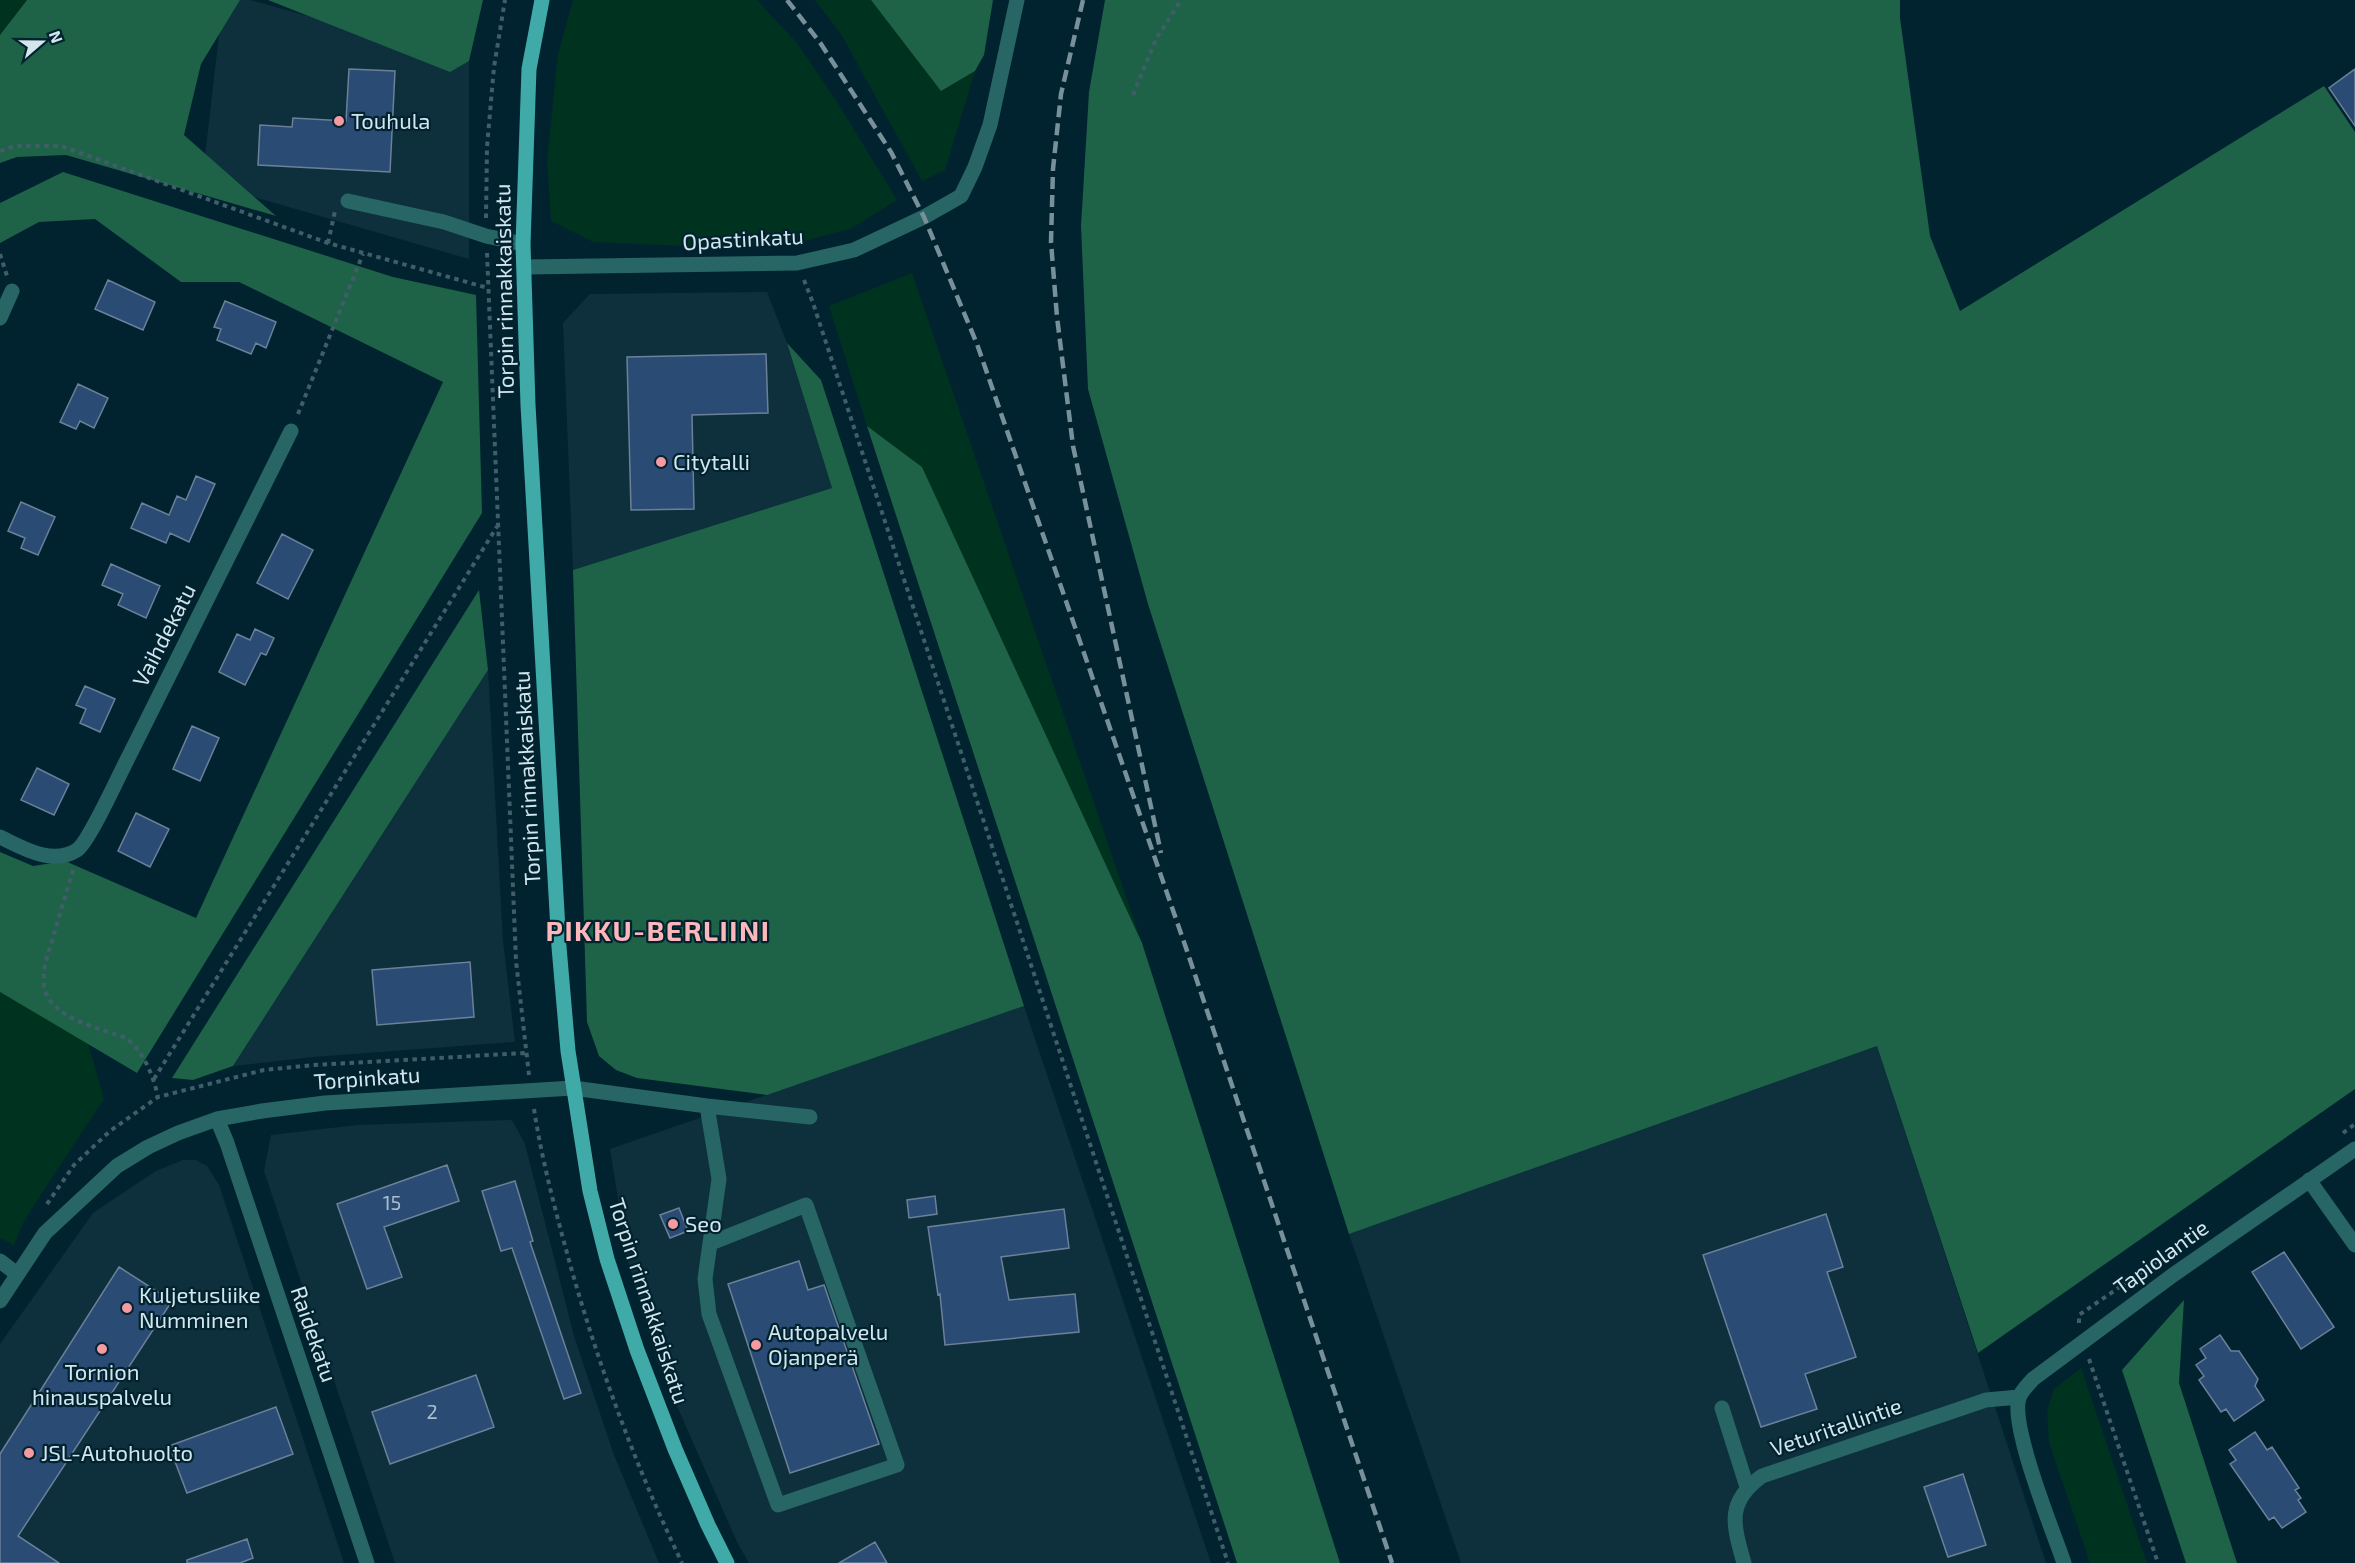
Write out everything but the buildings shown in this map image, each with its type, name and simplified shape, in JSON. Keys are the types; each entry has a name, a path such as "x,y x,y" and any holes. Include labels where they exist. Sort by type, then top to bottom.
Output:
{"main road":[{"name":"Torpin rinnakkaiskatu","path":"542,0 529,69 523,244 528,405 557,923 573,1088 590,1191 607,1259 675,1449 727,1563"}],"street":[{"name":"Opastinkatu","path":"525,267 797,262 854,250 924,218 961,196 975,167 990,125 1017,0"},
{"path":"348,201 444,222 486,236 523,244"},
{"path":"0,318 12,291"},
{"name":"Vaihdekatu","path":"75,850 124,766 291,431"},
{"path":"0,837 38,855 56,855 75,850"},
{"name":"Torpinkatu","path":"0,1301 45,1233 117,1166 148,1147 217,1119 325,1103 573,1088 810,1117"},
{"path":"707,1106 719,1179 705,1279 709,1314 778,1505 897,1465 806,1205 711,1243"},
{"name":"Raidekatu","path":"217,1119 367,1563"},
{"name":"Tapiolantie","path":"2019,1397 2032,1379 2173,1275 2355,1149"},
{"path":"2309,1180 2355,1245"},
{"path":"0,1261 17,1274"},
{"path":"2019,1397 2022,1440 2064,1563"},
{"name":"Veturitallintie","path":"1747,1487 1762,1476 1986,1400 2019,1397"},
{"path":"1722,1408 1747,1487 1735,1507 1736,1536 1744,1563"}],"path":[{"path":"1132,95 1156,39 1181,0"},
{"path":"0,151 15,146 61,146 328,243 488,288"},
{"path":"328,243 337,199 348,201"},
{"path":"291,431 363,254"},
{"path":"797,262 813,303 1228,1563"},
{"path":"154,1079 499,524"},
{"path":"75,850 45,964 43,979 45,992 62,1013 126,1038 132,1043 154,1079 158,1097"},
{"path":"2083,1342 2158,1563"}],"shaded area":[{"name":"Touhula","path":"223,0 250,0 469,61 469,259 202,182"},
{"path":"767,292 787,343 832,488 573,570 563,323 590,294"},
{"path":"488,670 503,941 515,1042 313,1057 233,1066"},
{"path":"1024,1006 1211,1563 749,1563 737,1542 657,1361 628,1261 610,1149"},
{"path":"1877,1046 2046,1563 1461,1563 1349,1234"},
{"path":"512,1120 525,1144 574,1336 614,1455 659,1563 395,1563 264,1171 271,1135 357,1125"},
{"path":"183,1160 196,1160 207,1166 219,1185 344,1563 0,1563 0,1344 93,1213 156,1171"}],"green space":[{"path":"0,0 27,0 0,35"},
{"path":"27,0 240,0 201,64 184,135 276,216 66,155 17,157 0,163 0,35"},
{"path":"268,0 483,0 469,61 450,72"},
{"path":"573,0 757,0 797,43 839,105 897,200 850,229 796,243 732,248 593,242 551,221 547,160 558,54"},
{"path":"815,0 871,0 941,90 975,71 945,170 922,181 841,34"},
{"path":"871,0 993,0 984,55 975,71 941,91"},
{"path":"1105,0 1900,0 1900,18 1930,236 1960,311 2324,86 2355,132 2355,1089 1978,1353 1877,1046 1349,1234 1148,604 1088,389 1081,226 1089,92"},
{"path":"63,172 393,277 476,295 482,513 137,1073 0,992 0,852 33,866 65,861 196,918 443,382 239,282 181,282 95,219 39,222 0,243 0,203"},
{"path":"912,273 1142,943 922,467 867,426 829,306"},
{"path":"787,343 821,380 1024,1006 767,1095 637,1078 616,1070 599,1056 587,1022 573,570 832,488"},
{"path":"867,426 922,467 1142,943 1340,1563 1237,1563"},
{"path":"479,590 488,670 233,1066 193,1080 172,1078"},
{"path":"0,992 88,1043 104,1099 32,1208 14,1245 0,1238"},
{"path":"2184,1300 2179,1383 2237,1563 2186,1563 2122,1370"},
{"path":"2081,1368 2147,1563 2090,1563 2049,1442 2047,1411 2054,1389"}],"railway":[{"path":"787,0 821,44 891,152 924,217 977,344 1185,945 1392,1563"},
{"path":"1083,0 1061,94 1053,169 1051,242 1057,317 1073,446 1161,853"}],"place":[{"name":"Touhula","path":"339,121"},
{"name":"Citytalli","path":"661,462"},
{"name":"Seo","path":"673,1224"},
{"name":"Kuljetusliike Numminen","path":"127,1308"},
{"name":"Autopalvelu Ojanperä","path":"756,1345"},
{"name":"Tornion hinauspalvelu","path":"102,1349"},
{"name":"JSL-Autohuolto","path":"29,1453"}],"district":[{"name":"PIKKU-BERLIINI","path":"658,931"}]}
